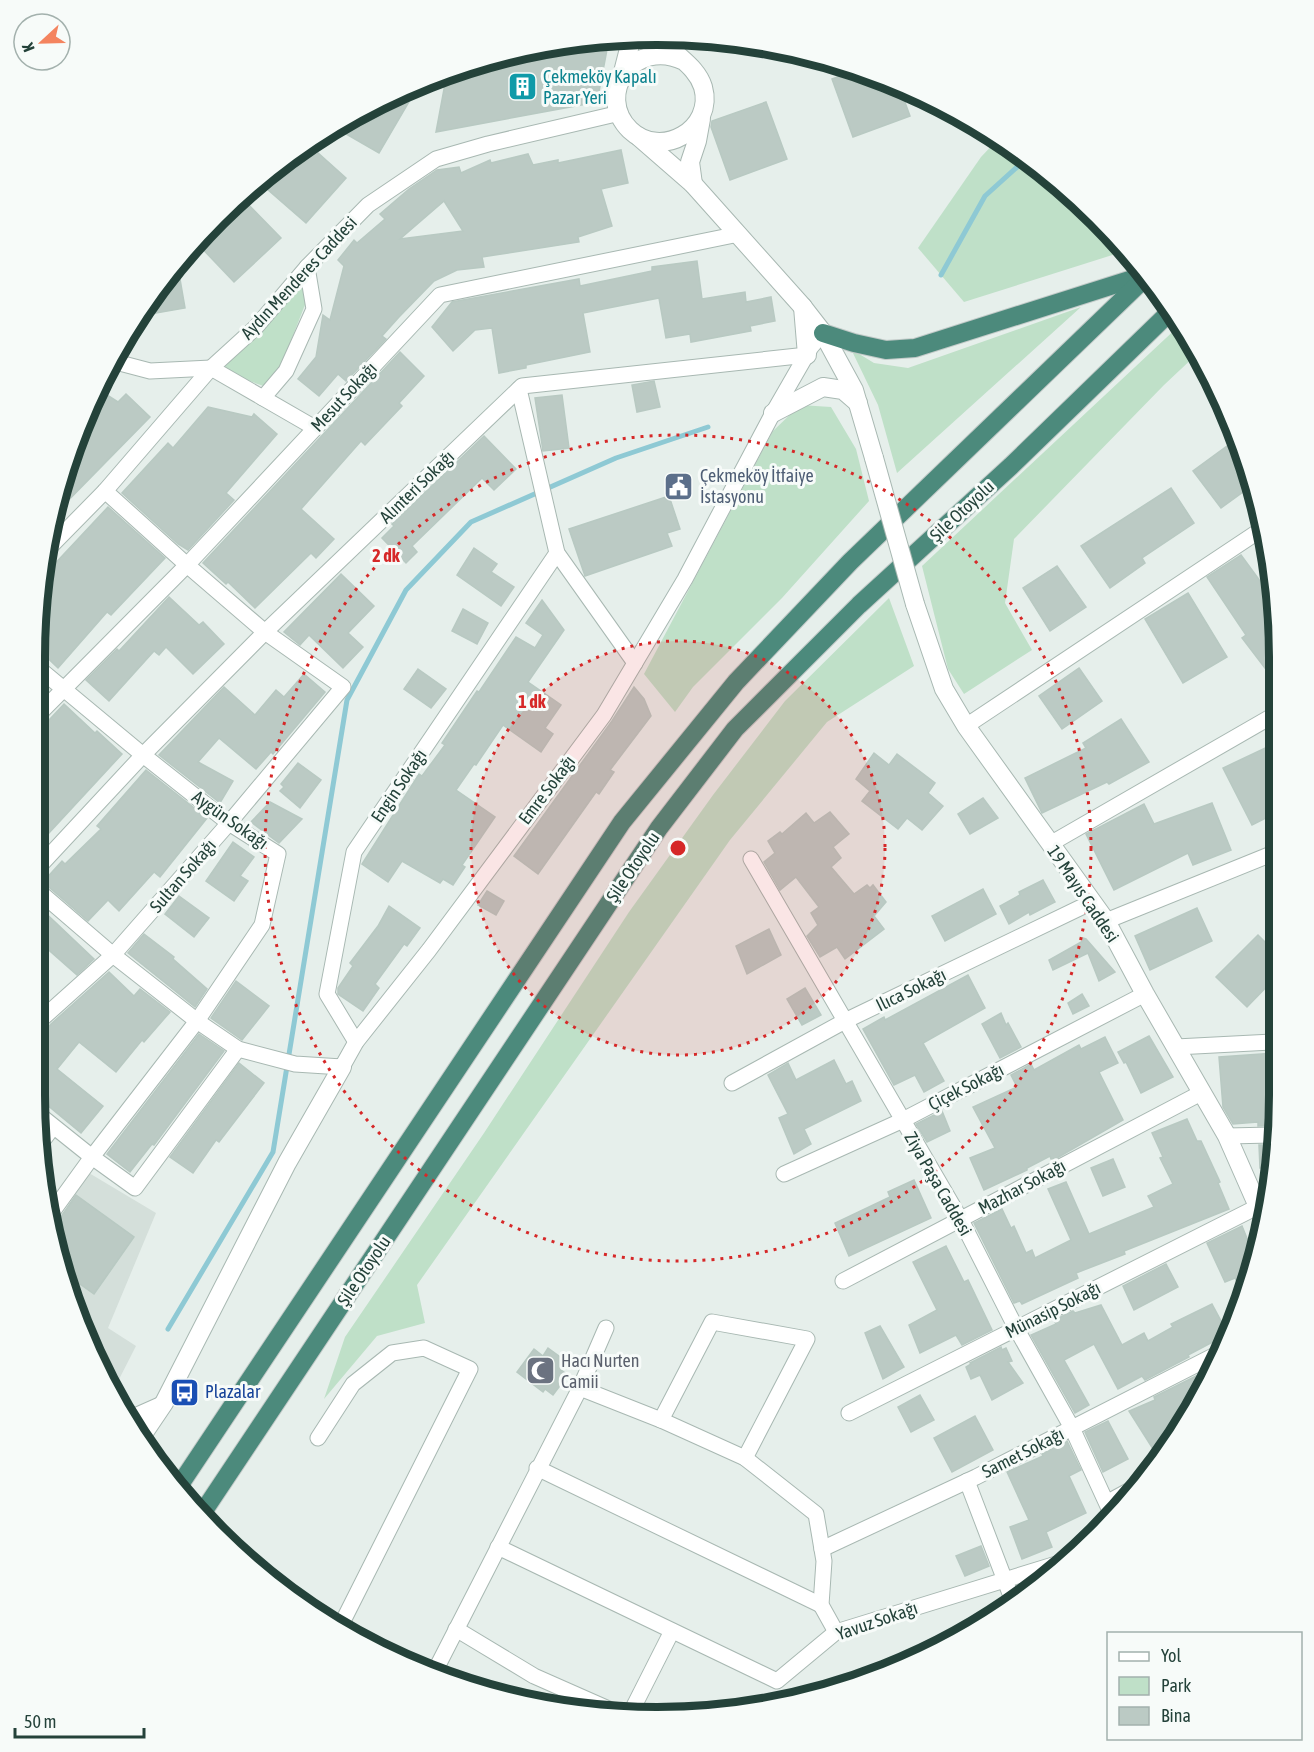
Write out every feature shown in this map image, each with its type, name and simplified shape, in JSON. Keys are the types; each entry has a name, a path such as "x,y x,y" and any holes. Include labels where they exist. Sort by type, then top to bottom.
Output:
{"highway":[{"path":"823,333 886,350 915,348 1138,278"},
{"name":"Şile Otoyolu","path":"182,1481 622,822 736,682 850,562 1141,281"},
{"name":"Şile Otoyolu","path":"206,1508 659,828 735,729 859,605 1011,466 1165,316"}],"street":[{"path":"666,45 693,68 703,87 705,98 697,141 690,162 693,184"},
{"path":"630,46 620,81 617,103 620,113 631,130 639,137 649,141 669,142 688,134 701,117"},
{"path":"620,81 633,64 653,55 664,54 684,61"},
{"name":"Aydın Menderes Caddesi","path":"57,540 105,491 211,369 256,327 307,267 368,205 436,159 488,144 620,113"},
{"name":"19 Mayıs Caddesi","path":"639,137 693,184 802,306 823,333 854,390 915,604 944,689 966,726 1106,921 1145,994 1227,1136 1258,1208"},
{"name":"Mesut Sokağı","path":"45,708 187,565 440,295 739,234"},
{"path":"263,398 286,371 314,309 307,267"},
{"path":"635,663 557,553 519,389 522,386 807,355 802,306"},
{"name":"Emre Sokağı","path":"145,1431 164,1403 287,1163 356,1042 429,950 604,715 685,579 773,412 814,342 823,333"},
{"path":"120,363 150,371 211,369 315,428"},
{"path":"773,412 823,387 843,390 858,403"},
{"name":"Alınteri Sokağı","path":"45,860 143,755 265,632 519,389"},
{"path":"105,491 265,632"},
{"path":"966,726 1256,533"},
{"name":"Engin Sokağı","path":"356,1042 327,994 354,852 557,553"},
{"name":"Sultan Sokağı","path":"45,1015 113,955 229,823 343,687 265,632"},
{"name":"Aygün Sokağı","path":"45,673 229,823 278,854 262,925 197,1021"},
{"path":"1050,844 1269,718"},
{"path":"1106,921 1269,855"},
{"name":"Ziya Paşa Caddesi","path":"751,859 961,1220 1016,1328 1072,1428 1109,1507"},
{"path":"45,897 113,955 197,1021 238,1048 295,1064 342,1067"},
{"name":"Ilıca Sokağı","path":"732,1083 845,1021 1092,902"},
{"name":"Çiçek Sokağı","path":"784,1174 902,1121 1145,994"},
{"path":"56,1207 197,1021"},
{"path":"1176,1047 1269,1042"},
{"path":"46,1121 135,1188 238,1048"},
{"name":"Mazhar Sokağı","path":"843,1281 1201,1093"},
{"path":"46,1136 53,1127"},
{"path":"1227,1136 1268,1135"},
{"name":"Münasip Sokağı","path":"849,1413 1016,1328 1257,1214"},
{"path":"661,1420 712,1322 807,1339 745,1458"},
{"path":"438,1666 579,1388 606,1328"},
{"path":"318,1438 353,1384 392,1353 424,1348 470,1369 343,1620"},
{"name":"Samet Sokağı","path":"822,1549 967,1481 1210,1358"},
{"path":"579,1388 661,1420 745,1458 816,1514 824,1562 821,1605 836,1632"},
{"path":"136,1415 164,1403"},
{"path":"140,1422 164,1403"},
{"path":"537,1468 821,1605"},
{"path":"967,1481 1010,1595"},
{"name":"Yavuz Sokağı","path":"498,1547 777,1681 836,1632 1047,1567"},
{"path":"456,1629 534,1676 598,1704"},
{"path":"634,1706 672,1631"}],"shaded area":[{"path":"89,1173 156,1213 108,1328 136,1346 117,1383 77,1292 59,1221"}],"green space":[{"path":"992,145 1030,171 1090,224 1117,253 964,302 918,248 981,157"},
{"path":"301,281 312,287 272,389 221,371"},
{"path":"1081,307 897,473 878,405 851,349 874,363 908,368"},
{"path":"1174,330 1191,359 1014,539 1005,603 1032,650 964,694 948,669 922,566"},
{"path":"800,405 831,407 856,449 869,501 782,598 693,687 675,712 644,674 773,431"},
{"path":"889,598 914,666 827,722 730,840 417,1285 425,1323 377,1336 324,1399 345,1337 484,1133 629,912 713,795 785,701"}],"building":[{"name":"Çekmeköy Kapalı Pazar Yeri","path":"607,47 597,102 436,132 445,83 499,66 538,57"},
{"path":"845,74 903,97 910,116 853,137 832,79"},
{"path":"408,99 410,100 379,153 343,132"},
{"path":"766,102 787,159 730,180 711,127 712,121"},
{"path":"315,150 346,178 306,223 265,187"},
{"path":"621,150 628,183 601,189 612,226 578,237 579,242 482,257 484,267 457,270 434,281 382,336 386,339 346,381 338,374 319,396 298,379 316,357 323,315 330,320 344,266 338,260 354,240 357,243 385,219 380,214 409,189 437,170 459,167 461,173 490,160 491,163 528,154 533,165 558,160 558,163","holes":["444,201 463,231 400,239"]},
{"path":"247,203 281,238 234,282 202,248"},
{"path":"697,261 702,299 745,292 746,302 771,297 775,321 750,326 751,331 691,342 690,334 666,338 659,298 583,313 590,352 499,373 492,328 475,330 453,351 432,327 452,302 579,279 580,286 652,271 652,267"},
{"path":"179,274 185,308 150,314"},
{"path":"400,352 424,376 399,403 402,406 365,445 361,441 301,509 334,539 316,558 311,553 255,608 228,582 226,584 203,563"},
{"path":"654,381 660,407 637,412 632,385"},
{"path":"105,394 118,402 126,394 150,417 65,504 77,460"},
{"path":"562,395 569,448 543,451 535,398"},
{"path":"208,407 252,417 254,414 277,434 226,493 234,500 188,550 178,544 122,493 168,443 173,448"},
{"path":"484,436 516,469 494,490 482,478 412,546 417,552 406,563 382,538 394,526 392,524"},
{"path":"1227,446 1237,459 1246,490 1221,508 1193,471"},
{"path":"1171,488 1194,523 1142,558 1145,563 1110,588 1081,546"},
{"path":"669,496 680,529 667,533 672,546 585,576 569,529"},
{"path":"108,507 165,558 111,615 107,612 58,668 45,656 46,617 52,567"},
{"path":"474,548 497,564 491,572 514,587 501,606 457,575"},
{"path":"1241,555 1265,588 1269,673 1242,638 1246,635 1207,577"},
{"path":"1057,566 1086,607 1050,631 1023,588"},
{"path":"341,574 374,606 348,633 363,647 343,668 309,635 300,645 284,632"},
{"path":"1188,593 1227,657 1183,683 1145,619"},
{"path":"169,597 199,625 203,622 224,644 193,674 166,647 159,655 154,651 109,701 86,680 117,649 119,651"},
{"path":"542,600 564,630 528,682 561,705 545,728 553,734 541,752 503,725 456,790 495,817 462,865 465,867 453,885 443,879 440,883 402,861 388,882 362,864 419,774 422,776 445,745 442,743 516,637 535,648 543,635 526,623"},
{"path":"463,609 488,623 477,644 452,631"},
{"path":"1079,668 1102,701 1062,729 1039,696"},
{"path":"418,669 446,689 431,708 404,689"},
{"path":"304,674 325,692 273,754 271,752 256,769 219,738 198,762 233,781 220,803 159,755 224,687 255,715 276,690 284,697"},
{"path":"634,687 644,699 651,716 610,770 614,772 599,794 596,792 538,874 514,856"},
{"path":"64,704 122,754 45,837 45,724"},
{"path":"1121,719 1149,762 1109,784 1107,782 1042,813 1025,778 1086,748 1083,743"},
{"path":"1269,746 1269,816 1252,825 1223,768"},
{"path":"874,753 889,765 897,754 935,783 928,793 943,806 922,830 907,818 898,829 862,801 870,791 856,779"},
{"path":"298,763 321,780 300,808 280,791 284,787 281,784"},
{"path":"146,770 207,818 160,877 154,872 119,911 108,900 88,921 45,884 45,880 62,861 65,864 101,829 97,826"},
{"path":"983,798 998,818 970,834 958,814"},
{"path":"270,802 302,819 279,843 251,822"},
{"path":"1212,803 1231,850 1193,865 1188,853 1114,890 1086,834 1144,804 1154,824"},
{"path":"830,812 849,834 833,847 841,858 831,867 854,894 867,885 870,888 873,885 886,902 874,916 884,929 845,959 837,947 820,957 807,936 818,925 811,913 819,907 796,877 780,890 764,862 775,853 768,841 780,832 782,834 806,813 814,823"},
{"path":"233,842 254,857 240,876 248,881 234,901 206,881"},
{"path":"1043,880 1055,902 1030,915 1029,912 1009,924 1000,906 1020,895 1019,892"},
{"path":"983,889 996,914 945,941 932,916"},
{"path":"487,891 504,901 496,915 478,905"},
{"path":"179,896 209,918 194,937 165,914"},
{"path":"389,906 420,928 407,946 404,944 375,984 379,988 363,1011 338,994 338,988 353,966 350,963 378,926"},
{"path":"1197,908 1212,941 1150,970 1135,936"},
{"path":"45,912 94,959 77,975 45,947"},
{"path":"769,929 781,955 747,974 736,946"},
{"path":"144,934 174,957 173,959 207,989 195,1007 128,953"},
{"path":"1258,935 1269,946 1269,984 1247,1007 1216,977"},
{"path":"1083,938 1115,972 1099,981 1088,953 1053,970 1049,960 1083,941"},
{"path":"109,972 134,996 140,989 170,1012 144,1042 142,1040 116,1072 79,1042 57,1069 103,1106 81,1133 45,1103 45,1031"},
{"path":"968,975 985,1008 923,1043 944,1081 924,1092 915,1075 894,1085 863,1029 884,1017 885,1020"},
{"path":"236,981 269,1006 242,1040 211,1018"},
{"path":"805,988 821,1015 802,1025 787,999"},
{"path":"1082,994 1089,1006 1073,1014 1068,1003"},
{"path":"1001,1013 1021,1047 1000,1058 982,1024"},
{"path":"199,1034 224,1051 154,1145 152,1144 130,1172 107,1154"},
{"path":"1149,1036 1173,1077 1141,1093 1126,1062 1124,1063 1118,1052"},
{"path":"1105,1037 1118,1063 1099,1072 1123,1120 1057,1158 1051,1159 1050,1156 1027,1170 984,1190 970,1158 995,1148 973,1107 1017,1087 1011,1075 1031,1064 1034,1070 1079,1045 1081,1049"},
{"path":"1269,1053 1268,1125 1258,1126 1258,1122 1233,1124 1223,1107 1219,1057"},
{"path":"834,1060 846,1084 852,1081 861,1101 804,1129 811,1144 794,1154 779,1118 788,1114 768,1075 788,1063 796,1080"},
{"path":"239,1063 264,1083 219,1142 216,1140 193,1173 170,1157"},
{"path":"942,1111 950,1131 927,1142 916,1124"},
{"path":"1187,1119 1197,1141 1201,1141 1220,1182 1218,1183 1229,1209 1076,1273 1078,1278 1022,1304 1020,1301 1014,1303 974,1223 1002,1209 1011,1228 1014,1226 1026,1253 1032,1250 1035,1258 1071,1240 1048,1189 1066,1182 1089,1234 1154,1207 1148,1196 1173,1184 1160,1158 1163,1157 1152,1133"},
{"path":"1259,1145 1267,1145 1265,1168 1260,1168"},
{"path":"1113,1159 1125,1187 1103,1196 1091,1168"},
{"path":"914,1180 931,1218 849,1256 835,1223 890,1197 888,1192"},
{"path":"76,1195 134,1237 94,1294 77,1282 75,1284 58,1220"},
{"path":"1242,1226 1250,1245 1239,1286 1235,1278 1225,1282 1207,1243"},
{"path":"946,1246 964,1282 968,1280 992,1330 962,1345 956,1335 920,1353 909,1325 937,1310 913,1262"},
{"path":"1166,1264 1178,1287 1134,1310 1123,1286"},
{"path":"1212,1304 1223,1325 1217,1340 1188,1355 1189,1357 1145,1380 1142,1376 1118,1389 1094,1344 1064,1360 1089,1405 1075,1413 1031,1335 1056,1324 1054,1320 1073,1311 1075,1313 1101,1305 1122,1345 1144,1333 1148,1341 1173,1327 1171,1324"},
{"path":"880,1326 904,1367 883,1379 865,1333"},
{"path":"1001,1347 1002,1350 1006,1348 1012,1361 1008,1362 1023,1383 992,1400 980,1375 971,1379 966,1367"},
{"name":"Hacı Nurten Camii","path":"548,1348 567,1362 561,1370 568,1375 553,1395 545,1389 543,1392 517,1372 534,1349 543,1356"},
{"path":"1198,1375 1199,1378 1166,1435 1158,1446 1153,1449 1129,1411 1155,1400 1154,1397"},
{"path":"920,1395 934,1420 911,1432 898,1407"},
{"path":"975,1416 993,1450 952,1472 934,1438"},
{"path":"1108,1421 1128,1459 1103,1472 1085,1432"},
{"path":"1067,1441 1081,1470 1069,1476 1086,1513 1046,1532 1052,1547 1022,1559 1010,1527 1029,1520 1007,1472 1043,1456 1042,1454"},
{"path":"981,1546 989,1566 965,1576 956,1556"}],"waterway":[{"path":"941,275 985,196 1020,164"},
{"path":"168,1329 273,1152 347,700 406,590 471,522 616,458 708,427"}],"place":[{"name":"Çekmeköy Kapalı Pazar Yeri","path":"522,87"},
{"name":"Çekmeköy İtfaiye İstasyonu","path":"679,486"},
{"name":"Hacı Nurten Camii","path":"540,1371"},
{"name":"Plazalar","path":"184,1392"}]}
